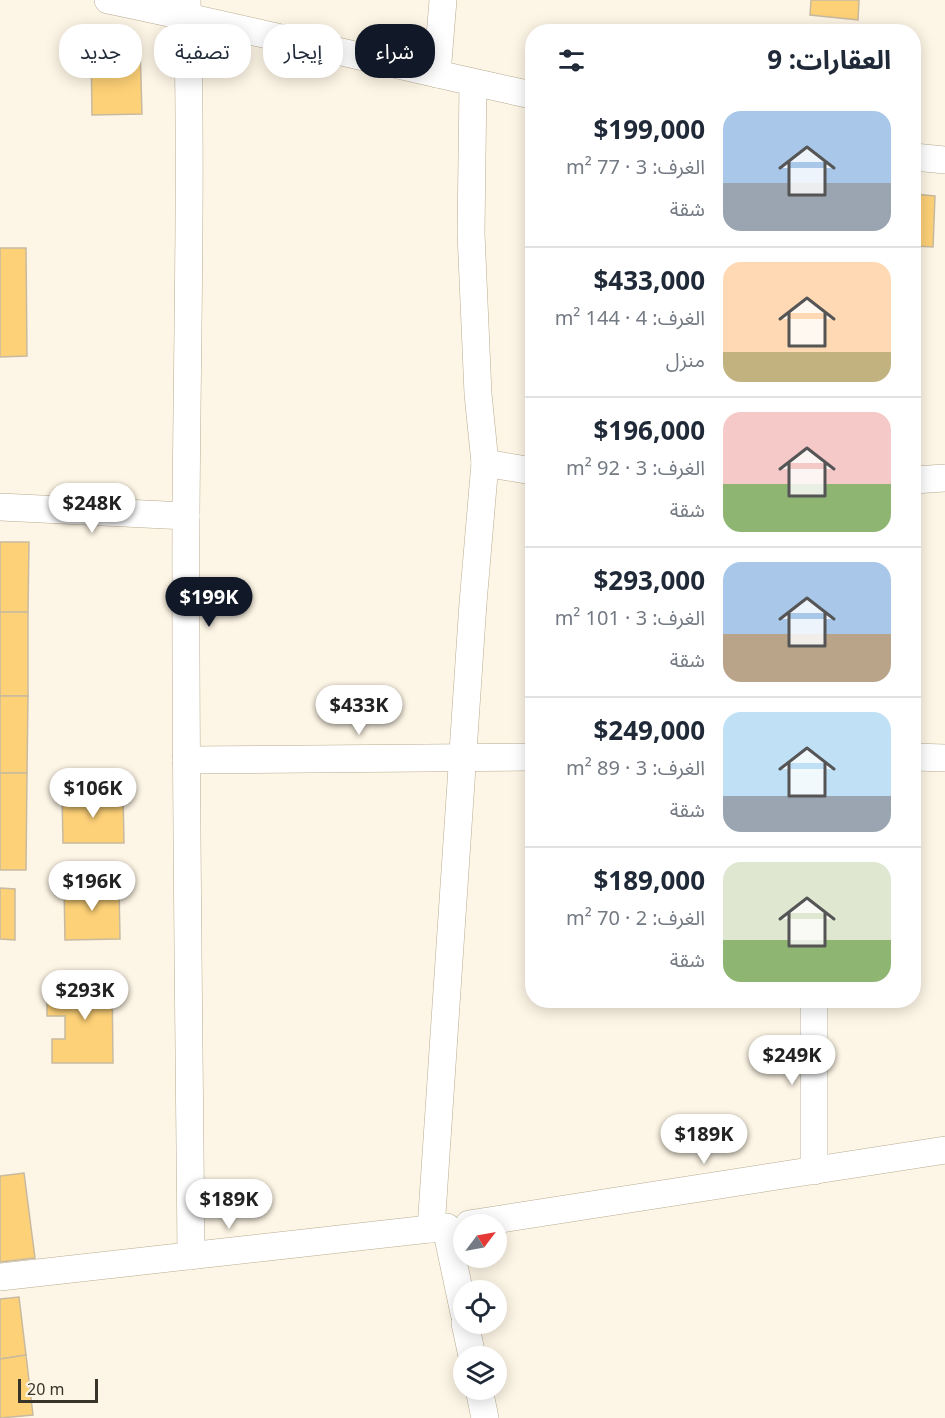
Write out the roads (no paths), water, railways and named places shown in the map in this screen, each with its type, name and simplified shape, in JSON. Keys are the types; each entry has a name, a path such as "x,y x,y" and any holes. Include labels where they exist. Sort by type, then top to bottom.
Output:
{"street":[{"path":"108,0 187,8 437,74 525,94"},
{"path":"437,74 443,0"},
{"path":"187,8 189,237 186,760 191,1256"},
{"path":"459,1280 452,1226 463,758 472,603 485,463 478,394 471,233 473,83"},
{"path":"921,158 945,160"},
{"path":"485,463 525,470"},
{"path":"921,480 945,478"},
{"path":"0,507 186,516"},
{"path":"186,760 525,757"},
{"path":"921,757 945,758"},
{"path":"814,1008 814,1171"},
{"path":"0,1277 452,1226 945,1150"},
{"path":"481,1400 485,1418"}]}
